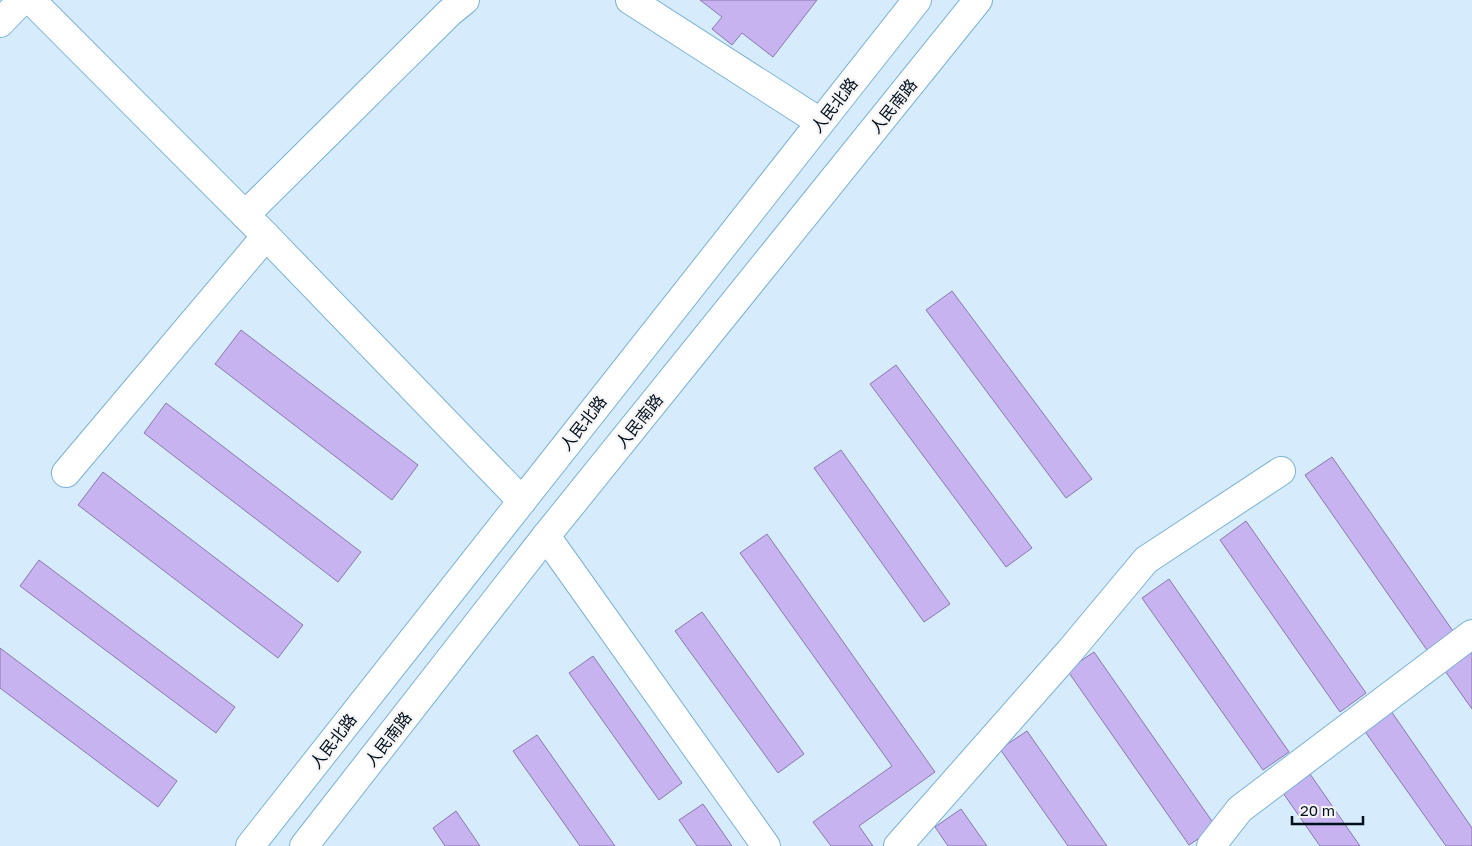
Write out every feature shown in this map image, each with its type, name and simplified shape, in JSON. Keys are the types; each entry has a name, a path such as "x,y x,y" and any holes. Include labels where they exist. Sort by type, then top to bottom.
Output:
{"street":[{"path":"0,23 22,0"},
{"path":"31,0 266,236 522,501"},
{"path":"630,0 820,122"},
{"name":"人民北路","path":"250,846 917,0"},
{"name":"人民南路","path":"304,846 546,536 978,0"},
{"path":"245,215 449,4"},
{"path":"66,473 266,236"},
{"path":"898,846 1070,651 1146,560 1280,471"},
{"path":"546,536 766,846"},
{"path":"1211,846 1240,809 1472,634"}],"building":[{"path":"700,0 817,0 773,57 742,33 732,45 712,29 722,17"},
{"path":"952,291 1092,479 1066,498 926,310"},
{"path":"241,330 418,465 392,500 215,364"},
{"path":"896,365 1032,548 1006,567 870,384"},
{"path":"166,403 361,552 338,582 144,433"},
{"path":"841,450 950,604 924,622 814,468"},
{"path":"1332,457 1455,634 1429,653 1305,475"},
{"path":"103,472 303,625 278,658 78,505"},
{"path":"1246,521 1366,693 1340,712 1220,540"},
{"path":"767,534 935,772 859,826 873,846 831,846 813,822 892,766 740,553"},
{"path":"39,560 235,707 216,733 20,586"},
{"path":"1169,579 1289,752 1263,770 1142,598"},
{"path":"702,612 804,754 778,773 675,631"},
{"path":"0,648 177,781 158,807 0,688"},
{"path":"1470,650 1472,653 1472,709 1443,668"},
{"path":"1094,652 1216,827 1189,845 1067,670"},
{"path":"593,656 682,783 659,800 569,673"},
{"path":"1391,711 1472,828 1472,846 1446,846 1364,730"},
{"path":"1027,731 1107,846 1068,846 1000,749"},
{"path":"537,735 615,846 580,846 513,751"},
{"path":"1310,774 1360,846 1320,846 1283,793"},
{"path":"703,804 732,846 697,846 679,820"},
{"path":"961,809 987,846 948,846 935,827"},
{"path":"456,811 480,846 445,846 433,828"}]}
